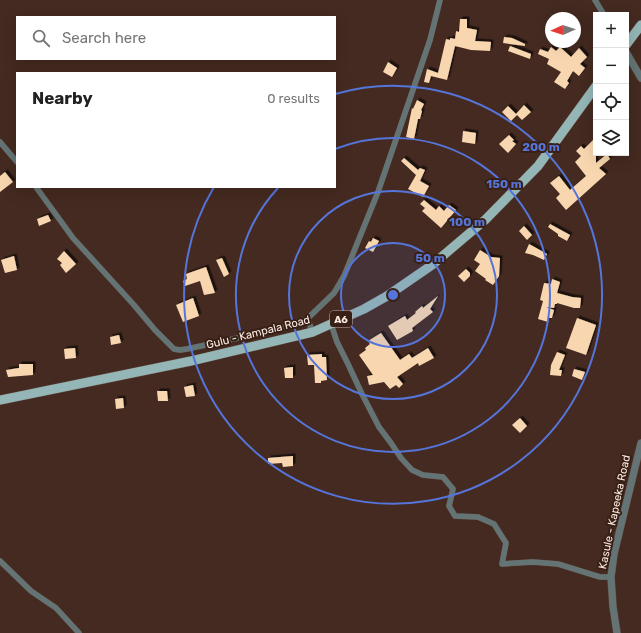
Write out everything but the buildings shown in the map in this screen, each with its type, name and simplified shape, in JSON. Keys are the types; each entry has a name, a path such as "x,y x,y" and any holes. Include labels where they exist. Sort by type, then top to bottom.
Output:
{"main road":[{"path":"629,41 641,25"},
{"name":"Gulu - Kampala Road","path":"0,400 191,362 312,332 364,309 387,296 426,270 485,220 538,166 593,90"}],"street":[{"path":"37,188 73,238 155,330 174,349 186,349 270,331 307,319 334,293 344,276 378,192 430,40 440,0"},
{"path":"594,0 602,12"},
{"path":"629,57 641,78"},
{"path":"0,142 16,161"},
{"path":"307,319 312,332"},
{"path":"331,324 337,342 379,427 401,458 412,470 423,475 443,476 453,489 449,506 455,516 478,517 494,524 506,543 502,564 533,562 558,564 600,577 611,577"},
{"name":"Kasule - Kapeeka Road","path":"618,633 613,607 611,577 614,554 641,443"},
{"path":"0,561 31,591 56,608 79,633"}]}
